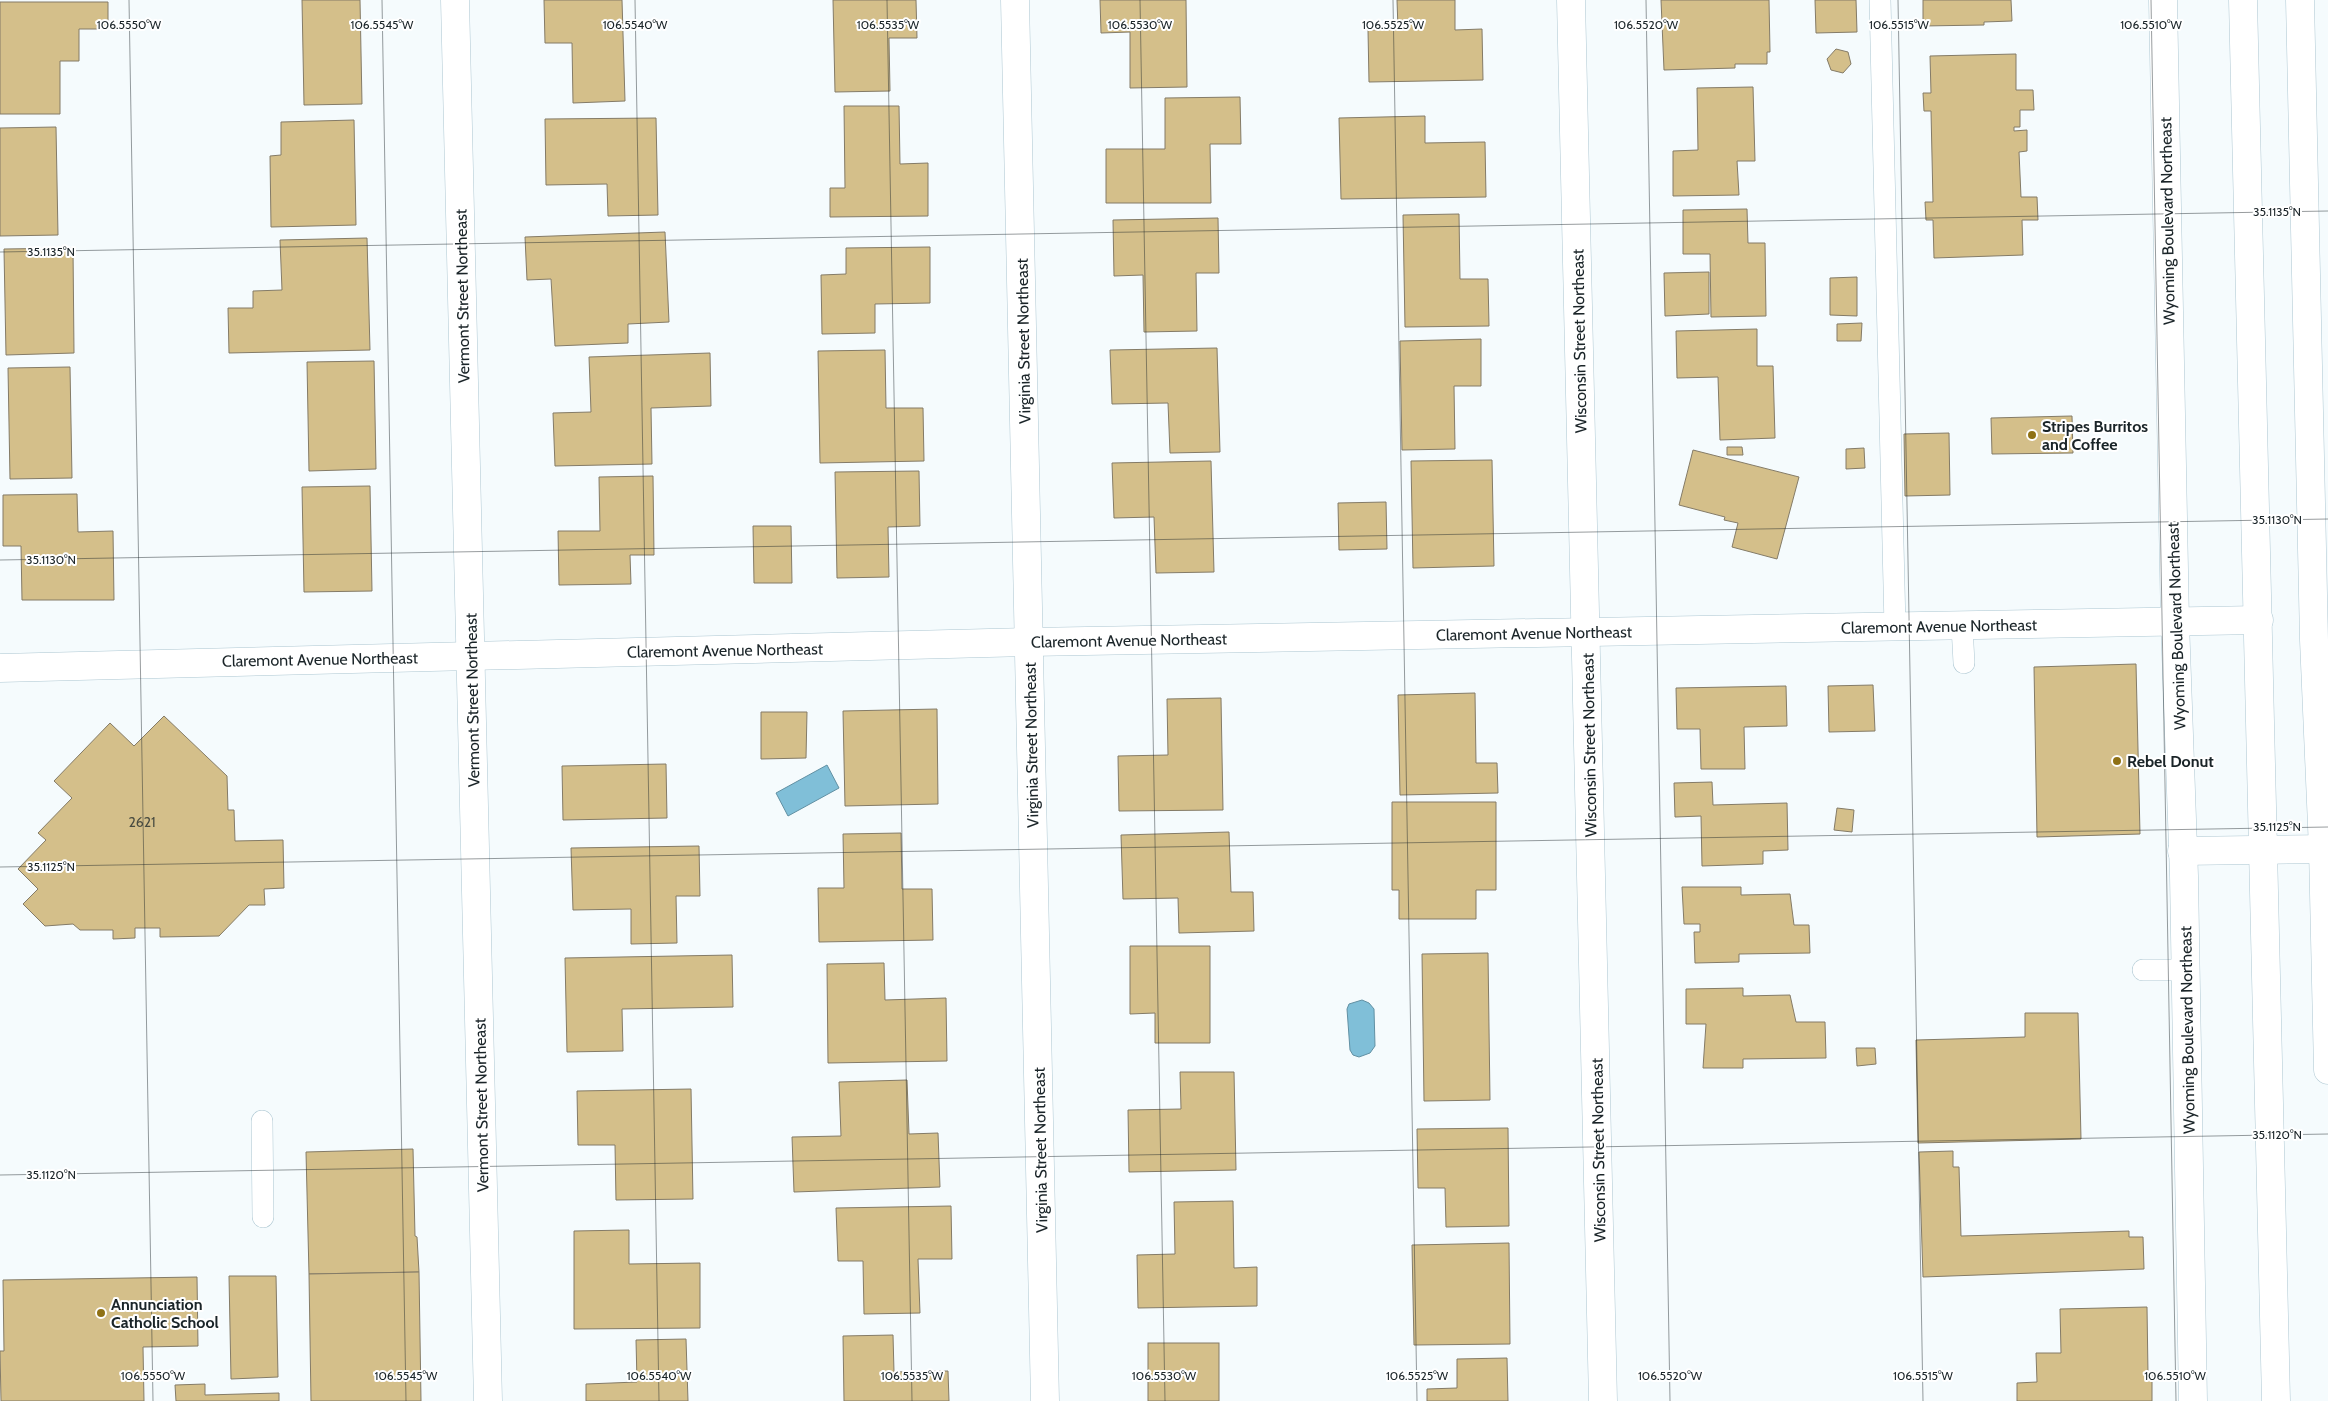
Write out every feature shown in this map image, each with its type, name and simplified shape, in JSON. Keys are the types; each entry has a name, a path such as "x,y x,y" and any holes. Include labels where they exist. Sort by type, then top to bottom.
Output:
{"street":[{"name":"Vermont Street Northeast","path":"455,0 488,1401"},
{"name":"Virginia Street Northeast","path":"1015,0 1045,1401"},
{"name":"Wisconsin Street Northeast","path":"1571,0 1603,1401"},
{"name":"Wyoming Boulevard Northeast","path":"2163,0 2175,622 2186,970 2192,1401"},
{"path":"2243,0 2276,1401"},
{"path":"2300,0 2314,640 2326,849 2328,1070"},
{"name":"Claremont Avenue Northeast","path":"0,668 1029,642 2259,620"},
{"path":"2182,851 2326,849"}],"lane":[{"path":"1880,0 1895,627"},
{"path":"1962,626 1964,663"},
{"path":"2143,970 2186,970"},
{"path":"262,1120 263,1217"}],"water":[{"path":"827,765 839,788 788,816 776,793"},
{"path":"1362,1000 1369,1003 1374,1009 1375,1046 1370,1053 1359,1057 1353,1055 1350,1050 1347,1009 1349,1004"}],"building":[{"path":"302,0 360,0 362,104 304,105"},
{"path":"544,0 622,0 625,101 573,103 572,43 545,43"},
{"path":"833,0 916,0 917,38 889,38 890,91 835,92"},
{"path":"1100,0 1186,0 1187,87 1130,88 1130,32 1101,33"},
{"path":"1397,0 1455,0 1455,30 1482,29 1483,80 1369,82 1368,30 1398,29"},
{"path":"1661,0 1769,0 1770,52 1767,52 1767,64 1735,64 1735,68 1664,70"},
{"path":"1815,0 1856,0 1857,32 1816,33"},
{"path":"1923,0 2011,0 2012,21 1984,22 1984,25 1923,26"},
{"path":"0,2 108,2 108,29 79,29 79,61 60,61 60,114 0,114"},
{"path":"1836,49 1848,52 1851,64 1843,73 1831,70 1827,59"},
{"path":"2016,54 2016,90 2033,90 2034,110 2020,110 2020,127 2014,127 2014,131 2027,130 2027,151 2019,152 2021,197 2037,197 2038,220 2022,220 2023,255 1934,258 1933,220 1926,220 1925,202 1933,202 1931,111 1924,111 1923,93 1931,93 1930,56"},
{"path":"1753,87 1755,161 1737,161 1739,195 1673,196 1673,151 1698,150 1697,88"},
{"path":"1240,97 1241,144 1210,144 1211,203 1106,203 1106,149 1165,149 1165,98"},
{"path":"844,106 899,106 900,164 928,163 928,216 830,217 830,188 845,188"},
{"path":"1425,116 1425,143 1485,142 1486,197 1341,199 1339,118"},
{"path":"656,118 658,215 608,216 607,184 546,185 545,119"},
{"path":"354,120 356,225 271,227 270,156 281,155 281,122"},
{"path":"56,127 58,235 0,236 0,128"},
{"path":"1747,209 1748,243 1765,243 1766,316 1711,317 1710,254 1683,254 1683,210"},
{"path":"1459,214 1460,279 1488,279 1489,326 1405,327 1403,215"},
{"path":"1218,218 1219,273 1196,273 1197,331 1144,332 1143,275 1114,276 1113,220"},
{"path":"665,232 669,322 628,324 628,343 555,346 551,279 527,280 525,237"},
{"path":"367,238 370,350 229,353 228,308 253,308 253,291 282,290 280,240"},
{"path":"930,247 930,303 875,304 875,333 822,334 821,275 846,274 846,248"},
{"path":"73,248 74,353 6,355 4,249"},
{"path":"1709,272 1709,314 1665,316 1664,273"},
{"path":"1857,277 1857,316 1830,315 1830,278"},
{"path":"1862,323 1861,341 1837,341 1837,324"},
{"path":"1757,329 1757,366 1773,366 1775,438 1720,440 1718,377 1677,378 1676,331"},
{"path":"1481,339 1481,386 1454,386 1455,449 1402,450 1400,341"},
{"path":"1217,348 1220,452 1170,453 1168,403 1112,404 1110,350"},
{"path":"885,350 886,408 923,408 924,461 820,463 818,351"},
{"path":"710,353 711,406 651,408 652,464 555,466 553,413 591,412 589,357"},
{"path":"374,361 376,469 309,471 307,362"},
{"path":"70,367 72,478 10,479 8,368"},
{"name":"Stripes Burritos and Coffee","path":"2072,416 2073,453 1992,454 1991,418"},
{"path":"1949,433 1950,495 1905,496 1904,434"},
{"path":"1727,447 1742,447 1743,455 1727,455"},
{"path":"1864,448 1865,468 1846,469 1846,449"},
{"path":"1693,450 1799,477 1777,559 1732,547 1738,523 1724,520 1725,517 1679,505"},
{"path":"1492,460 1494,566 1413,568 1411,461"},
{"path":"1211,461 1214,572 1156,573 1154,517 1114,518 1112,463"},
{"path":"919,471 920,526 888,527 889,577 837,578 835,472"},
{"path":"653,476 654,555 630,555 631,584 559,585 558,531 600,531 599,477"},
{"path":"370,486 372,591 304,592 302,487"},
{"path":"77,494 78,532 113,531 114,600 22,600 21,546 3,546 3,495"},
{"path":"1386,502 1387,549 1339,550 1338,503"},
{"path":"753,526 791,526 792,583 754,583"},
{"path":"2136,664 2140,834 2037,837 2034,667"},
{"path":"1873,685 1875,731 1829,732 1828,686"},
{"path":"1786,686 1787,726 1744,727 1745,769 1701,769 1700,729 1677,729 1676,688"},
{"path":"1475,693 1476,763 1497,763 1498,793 1400,795 1398,695"},
{"path":"1221,698 1223,810 1119,811 1118,756 1168,755 1167,699"},
{"path":"937,709 938,804 845,806 843,711"},
{"path":"761,712 807,712 806,758 761,759"},
{"path":"164,716 227,776 228,810 234,810 235,841 283,840 284,888 264,889 265,905 249,905 219,936 160,937 160,928 135,928 135,938 113,939 113,930 80,930 73,924 45,926 23,904 38,889 18,869 46,840 38,833 72,798 54,781 110,723 134,746"},
{"path":"666,764 667,818 563,820 562,766"},
{"path":"1712,782 1713,805 1787,803 1788,850 1763,851 1763,864 1702,866 1701,816 1675,817 1674,783"},
{"path":"1392,802 1496,802 1496,890 1476,890 1476,919 1399,919 1399,890 1392,890"},
{"path":"1837,808 1854,810 1852,832 1834,830"},
{"path":"1229,832 1231,892 1253,892 1254,931 1179,933 1178,898 1123,899 1121,835"},
{"path":"901,833 902,889 932,889 933,940 819,942 818,888 844,888 843,834"},
{"path":"699,846 700,896 676,896 677,943 631,944 631,909 573,910 571,848"},
{"path":"1682,887 1741,887 1741,895 1790,894 1794,925 1809,925 1810,953 1739,954 1739,962 1695,963 1694,932 1700,932 1700,924 1684,924"},
{"path":"1130,946 1210,946 1210,1043 1155,1043 1155,1013 1130,1014"},
{"path":"1488,953 1490,1100 1424,1101 1422,954"},
{"path":"732,955 733,1007 622,1009 623,1051 567,1052 565,958"},
{"path":"884,963 885,1000 946,998 947,1061 828,1063 827,964"},
{"path":"1743,988 1743,996 1790,995 1796,1022 1825,1022 1826,1058 1743,1059 1743,1068 1703,1068 1706,1024 1686,1024 1686,989"},
{"path":"2025,1013 2078,1013 2081,1139 1918,1143 1916,1040 2025,1037"},
{"path":"1856,1048 1875,1048 1876,1064 1857,1066"},
{"path":"1180,1072 1234,1072 1236,1170 1129,1172 1128,1110 1181,1109"},
{"path":"907,1080 909,1134 938,1133 940,1187 794,1192 792,1137 841,1136 839,1082"},
{"path":"691,1089 693,1199 616,1200 615,1145 578,1145 577,1091"},
{"path":"1508,1128 1509,1226 1446,1227 1445,1188 1418,1188 1417,1129"},
{"path":"413,1149 415,1236 417,1237 419,1272 309,1274 306,1152"},
{"path":"1953,1151 1953,1167 1959,1167 1961,1236 2129,1231 2129,1237 2143,1237 2144,1269 1923,1277 1919,1152"},
{"path":"1233,1201 1234,1268 1257,1267 1257,1306 1138,1308 1137,1255 1175,1254 1174,1202"},
{"path":"951,1206 952,1259 918,1259 920,1313 864,1314 863,1261 838,1261 836,1208"},
{"path":"629,1230 629,1264 700,1263 700,1328 574,1329 574,1231"},
{"path":"1509,1243 1510,1344 1414,1345 1412,1245"},
{"path":"419,1272 421,1401 311,1401 309,1274"},
{"path":"229,1276 276,1276 278,1377 231,1379"},
{"name":"Annunciation Catholic School","path":"197,1277 198,1346 143,1347 144,1401 1,1401 0,1351 4,1351 3,1280"},
{"path":"2147,1307 2148,1374 2152,1374 2152,1401 2017,1401 2017,1383 2037,1382 2036,1353 2061,1353 2060,1309"},
{"path":"893,1335 894,1372 948,1371 949,1401 844,1401 843,1336"},
{"path":"686,1339 688,1401 586,1401 586,1384 637,1382 636,1340"},
{"path":"1148,1343 1219,1343 1219,1401 1148,1401"},
{"path":"1507,1358 1508,1401 1427,1401 1427,1389 1457,1388 1457,1359"},
{"path":"205,1384 205,1395 279,1393 279,1401 176,1401 175,1385"}],"place":[{"name":"Stripes Burritos and Coffee","path":"2032,435"},
{"name":"Rebel Donut","path":"2117,761"},
{"name":"Annunciation Catholic School","path":"101,1313"}]}
